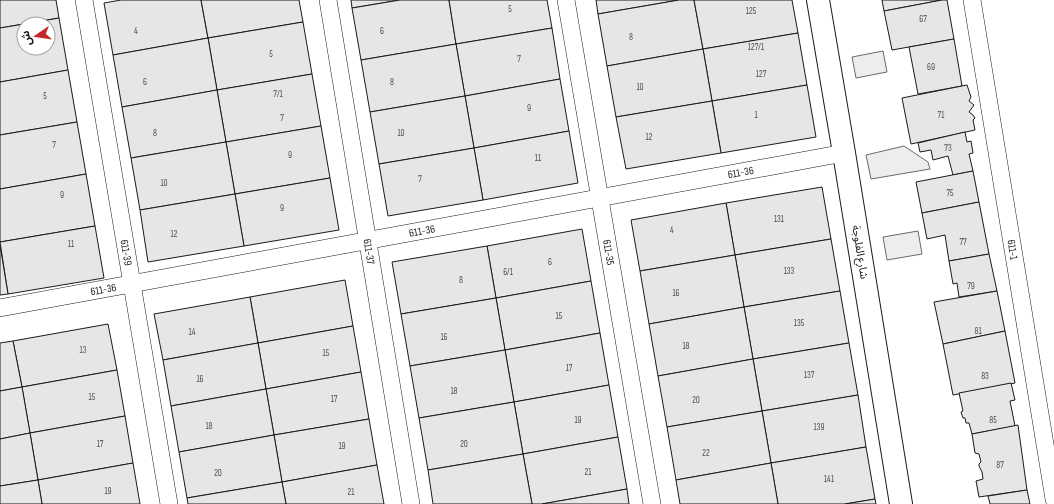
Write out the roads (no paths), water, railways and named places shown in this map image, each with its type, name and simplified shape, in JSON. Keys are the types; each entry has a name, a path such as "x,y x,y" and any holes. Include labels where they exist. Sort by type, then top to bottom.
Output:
{"street":[{"name":"611-39","path":"84,0 169,504"},
{"name":"611-37","path":"328,0 411,504"},
{"name":"611-35","path":"566,0 652,504"},
{"name":"شارع الفلوجة","path":"818,0 901,504"},
{"name":"611-1","path":"972,0 1054,499"},
{"name":"611-36","path":"0,308 844,153"}]}
